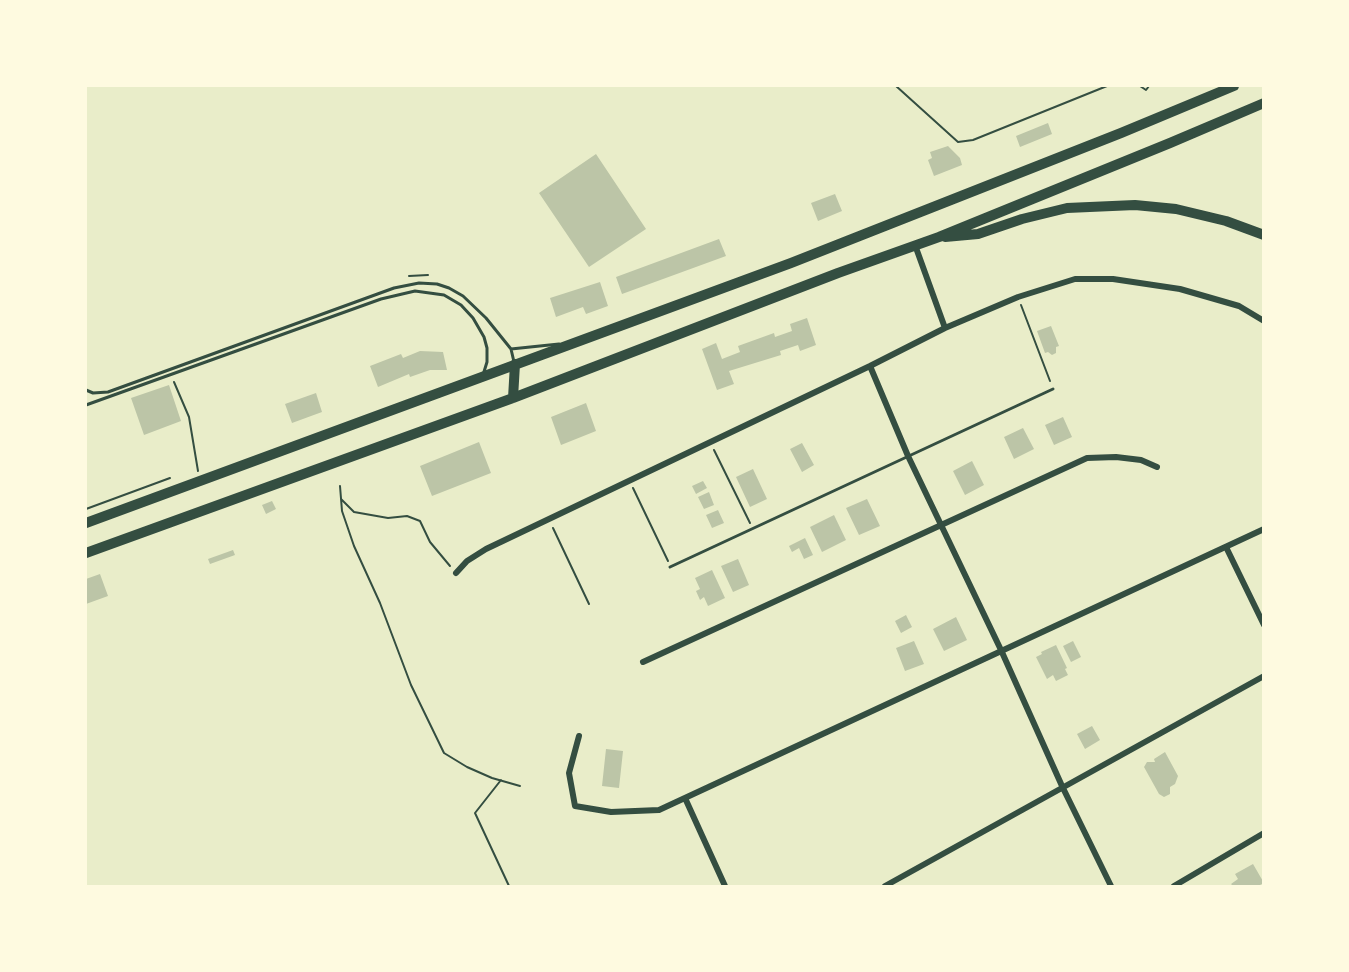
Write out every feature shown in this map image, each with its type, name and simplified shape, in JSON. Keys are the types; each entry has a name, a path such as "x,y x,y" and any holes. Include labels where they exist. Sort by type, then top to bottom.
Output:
{"highway":[{"path":"86,524 791,263 1229,88"},
{"path":"86,553 513,398 837,273 939,237 1237,116 1263,103"},
{"path":"939,237 969,236 1067,208 1123,205 1186,212 1226,220 1263,235"},
{"path":"513,398 515,364"}],"street":[{"path":"915,245 945,328"},
{"path":"456,573 467,561 486,549 630,482 945,328 1018,297 1075,279 1113,279 1180,288 1239,306 1263,321"},
{"path":"870,366 908,456 1111,886"},
{"path":"643,662 1087,458 1116,457 1141,460 1157,467"},
{"path":"579,736 569,773 574,806 611,812 659,810 1263,529"},
{"path":"1226,547 1263,625"},
{"path":"885,886 1263,676"},
{"path":"685,798 725,886"},
{"path":"1174,886 1263,833"}],"lane":[{"path":"86,390 93,393 108,392 411,283 437,284 463,296 486,318 510,349 515,364"},
{"path":"86,405 381,299 415,291 444,295 461,305 473,318 484,337 487,348 487,362 482,376"},
{"path":"510,349 573,343"},
{"path":"670,567 1053,389"}],"path":[{"path":"896,86 958,142 973,140 1107,86"},
{"path":"1140,86 1146,90 1149,86"},
{"path":"1018,297 1053,389"},
{"path":"173,379 189,417 198,469"},
{"path":"710,442 752,529"},
{"path":"86,509 175,477"},
{"path":"630,482 670,567"},
{"path":"340,486 342,510 354,546 380,603 411,685 444,753 467,767 520,786"},
{"path":"341,499 354,512 388,518 407,516 420,521 430,542 456,573"},
{"path":"549,520 589,604"},
{"path":"501,780 475,813 508,886"}],"building":[{"path":"1048,123 1052,134 1020,147 1016,136"},
{"path":"948,146 960,158 962,165 934,176 928,160 932,158 930,152"},
{"path":"596,154 646,229 589,267 539,193"},
{"path":"835,194 842,211 818,221 811,203"},
{"path":"719,239 726,256 622,294 616,277"},
{"path":"600,282 608,306 586,314 583,307 556,317 550,298"},
{"path":"807,318 816,345 800,351 798,345 780,351 781,355 729,371 734,384 717,390 702,349 716,343 722,359 740,352 738,346 774,333 775,337 792,331 790,324"},
{"path":"1051,326 1059,346 1056,347 1056,353 1052,355 1045,353 1037,331"},
{"path":"420,351 443,352 447,370 430,370 410,377 409,374 378,387 370,366 401,354 403,358"},
{"path":"169,385 181,421 144,435 131,398"},
{"path":"316,393 322,412 292,423 285,404"},
{"path":"586,403 596,431 561,445 551,417"},
{"path":"1063,417 1072,437 1054,445 1045,425"},
{"path":"1023,428 1034,449 1014,459 1004,437"},
{"path":"479,442 491,473 432,496 420,466"},
{"path":"802,443 814,465 802,472 790,449"},
{"path":"972,461 984,485 965,495 953,471"},
{"path":"753,469 767,499 750,507 736,477"},
{"path":"703,481 707,488 696,494 692,486"},
{"path":"709,492 714,505 704,509 698,497"},
{"path":"867,499 880,526 859,535 846,508"},
{"path":"272,501 276,509 266,514 262,505"},
{"path":"718,510 724,523 712,528 706,515"},
{"path":"834,515 846,540 822,552 810,527"},
{"path":"805,538 813,555 804,559 799,548 792,552 789,546"},
{"path":"233,550 235,555 210,564 208,559"},
{"path":"738,559 749,585 733,592 721,566"},
{"path":"712,570 725,598 708,606 704,597 700,600 696,591 700,589 695,578"},
{"path":"100,574 108,596 86,604 86,579"},
{"path":"906,615 912,627 901,633 895,621"},
{"path":"956,617 967,640 944,651 933,629"},
{"path":"914,641 924,664 905,671 896,648"},
{"path":"1073,641 1081,657 1071,662 1063,646"},
{"path":"1056,645 1068,675 1056,681 1053,675 1047,679 1036,657"},
{"path":"1092,726 1100,740 1085,749 1077,734"},
{"path":"606,749 623,751 619,788 602,786"},
{"path":"1165,752 1178,776 1175,784 1170,787 1170,794 1164,797 1159,794 1144,767 1147,762 1155,762 1154,759"},
{"path":"1253,864 1264,883 1258,886 1233,886 1231,884 1238,879 1235,874"}]}
